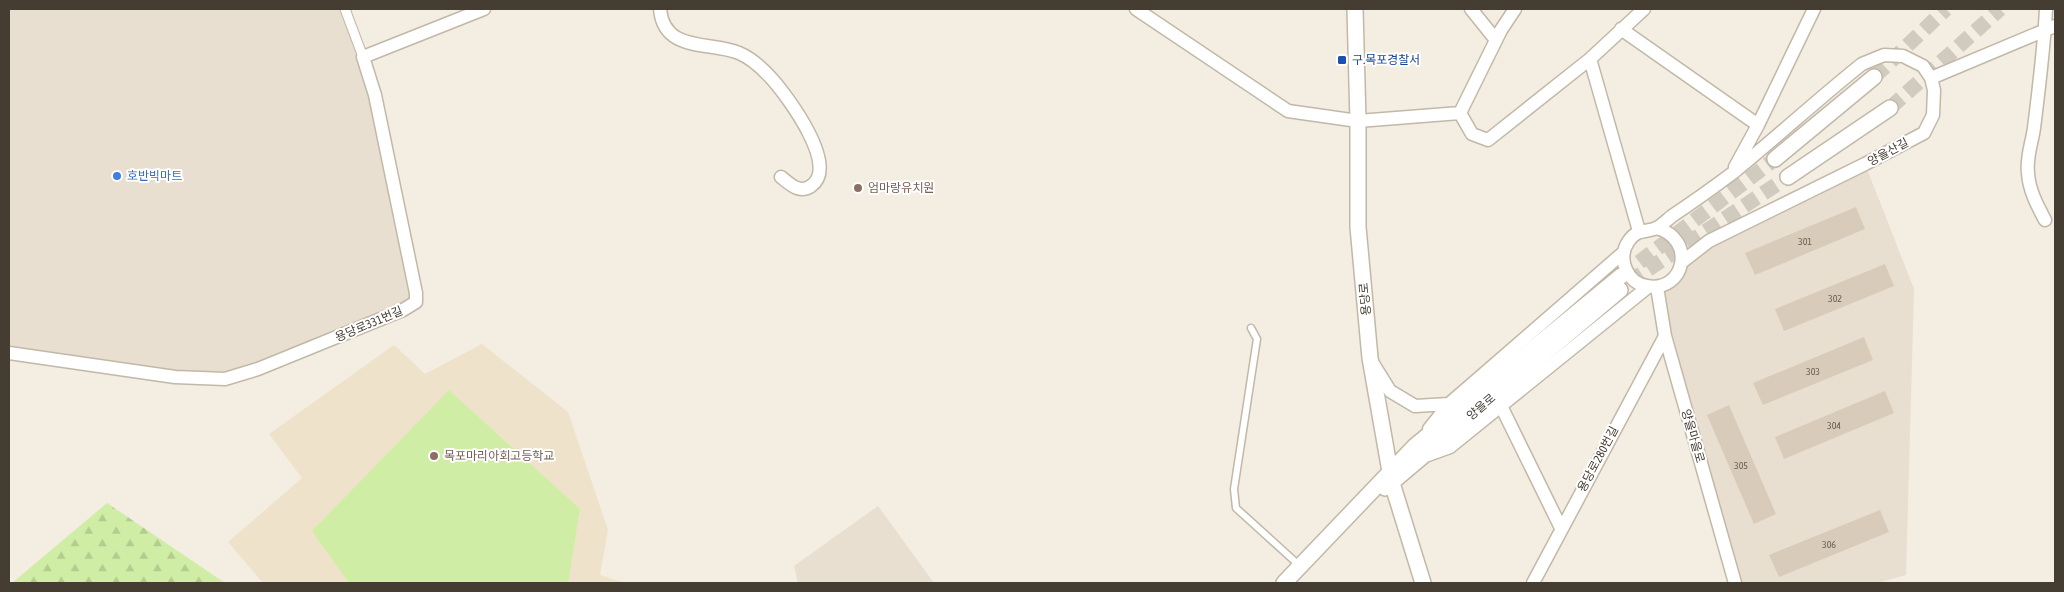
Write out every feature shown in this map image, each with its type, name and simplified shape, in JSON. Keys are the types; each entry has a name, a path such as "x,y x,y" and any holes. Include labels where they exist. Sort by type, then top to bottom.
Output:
{"street":[{"path":"345,9 363,57 484,9"},
{"path":"660,9 664,24 672,35 690,44 732,51 749,59 770,77 792,105 812,140 818,156 819,173 812,185 804,189 796,189 781,177"},
{"path":"1136,9 1288,111 1358,120 1460,113"},
{"name":"용당로","path":"1355,9 1358,227 1370,358 1391,477 1424,582"},
{"path":"1471,9 1496,40"},
{"path":"1460,113 1496,40 1515,9"},
{"path":"1460,113 1472,134 1488,140 1590,59 1644,9"},
{"path":"1732,173 1758,125 1814,9"},
{"path":"2045,220 2035,202 2027,171 2027,156 2034,132 2050,28 2046,9"},
{"path":"1656,228 1732,173 1849,75 1872,59 1884,55 1903,56 1923,66 1931,78 2050,28"},
{"path":"1621,29 1758,125"},
{"name":"용당로331번길","path":"9,353 175,378 225,379 284,359 404,310 416,302 416,293 374,95 363,57"},
{"path":"1590,59 1639,231"},
{"path":"1775,159 1874,77"},
{"name":"양을산길","path":"1682,262 1709,241 1865,164 1924,132 1933,115 1934,90 1931,78"},
{"path":"1788,177 1890,108"},
{"path":"1418,452 1450,447 1653,287 1666,284 1676,276 1682,262 1680,246 1676,239 1664,230 1656,228 1639,231 1632,236 1624,252 1623,261 1626,270 1639,284 1653,287"},
{"path":"1418,452 1449,404 1624,252"},
{"name":"양을로","path":"1284,583 1332,532 1418,452 1625,279"},
{"name":"양을마을로","path":"1653,287 1665,336 1735,583"},
{"name":"용당로280번길","path":"1533,583 1665,336"},
{"path":"1370,358 1390,391 1415,406 1449,404"},
{"path":"1500,406 1562,528"}],"lane":[{"path":"1251,328 1257,339 1234,489 1236,508 1300,566"}],"shaded area":[{"path":"9,9 339,9 354,46 363,57 416,302 225,379 9,353"},
{"path":"1865,164 1914,289 1906,575 1877,583 1735,583 1657,287 1682,262"},
{"name":"목포마리아회고등학교","path":"482,344 568,412 608,530 600,575 625,583 263,583 228,542 302,478 269,434 394,345 425,374"},
{"path":"878,506 934,583 798,583 794,566"}],"green space":[{"path":"449,390 580,509 568,583 349,583 312,531"},
{"path":"107,503 225,583 12,583"}],"building":[{"path":"1856,207 1865,229 1755,275 1745,253"},
{"path":"1885,264 1894,286 1784,331 1775,309"},
{"path":"1864,337 1873,360 1763,405 1753,383"},
{"path":"1885,391 1894,413 1784,459 1775,437"},
{"path":"1729,405 1776,514 1754,524 1707,415"},
{"path":"1880,510 1889,532 1779,577 1769,555"}],"tunnel":[{"path":"1874,77 1946,9"},
{"path":"1890,108 2000,9"},
{"path":"1621,276 1775,159"},
{"path":"1629,282 1788,177"}],"place":[{"name":"구.목포경찰서","path":"1342,60"},
{"name":"호반빅마트","path":"117,176"},
{"name":"엄마랑유치원","path":"858,188"},
{"name":"목포마리아회고등학교","path":"434,456"}]}
